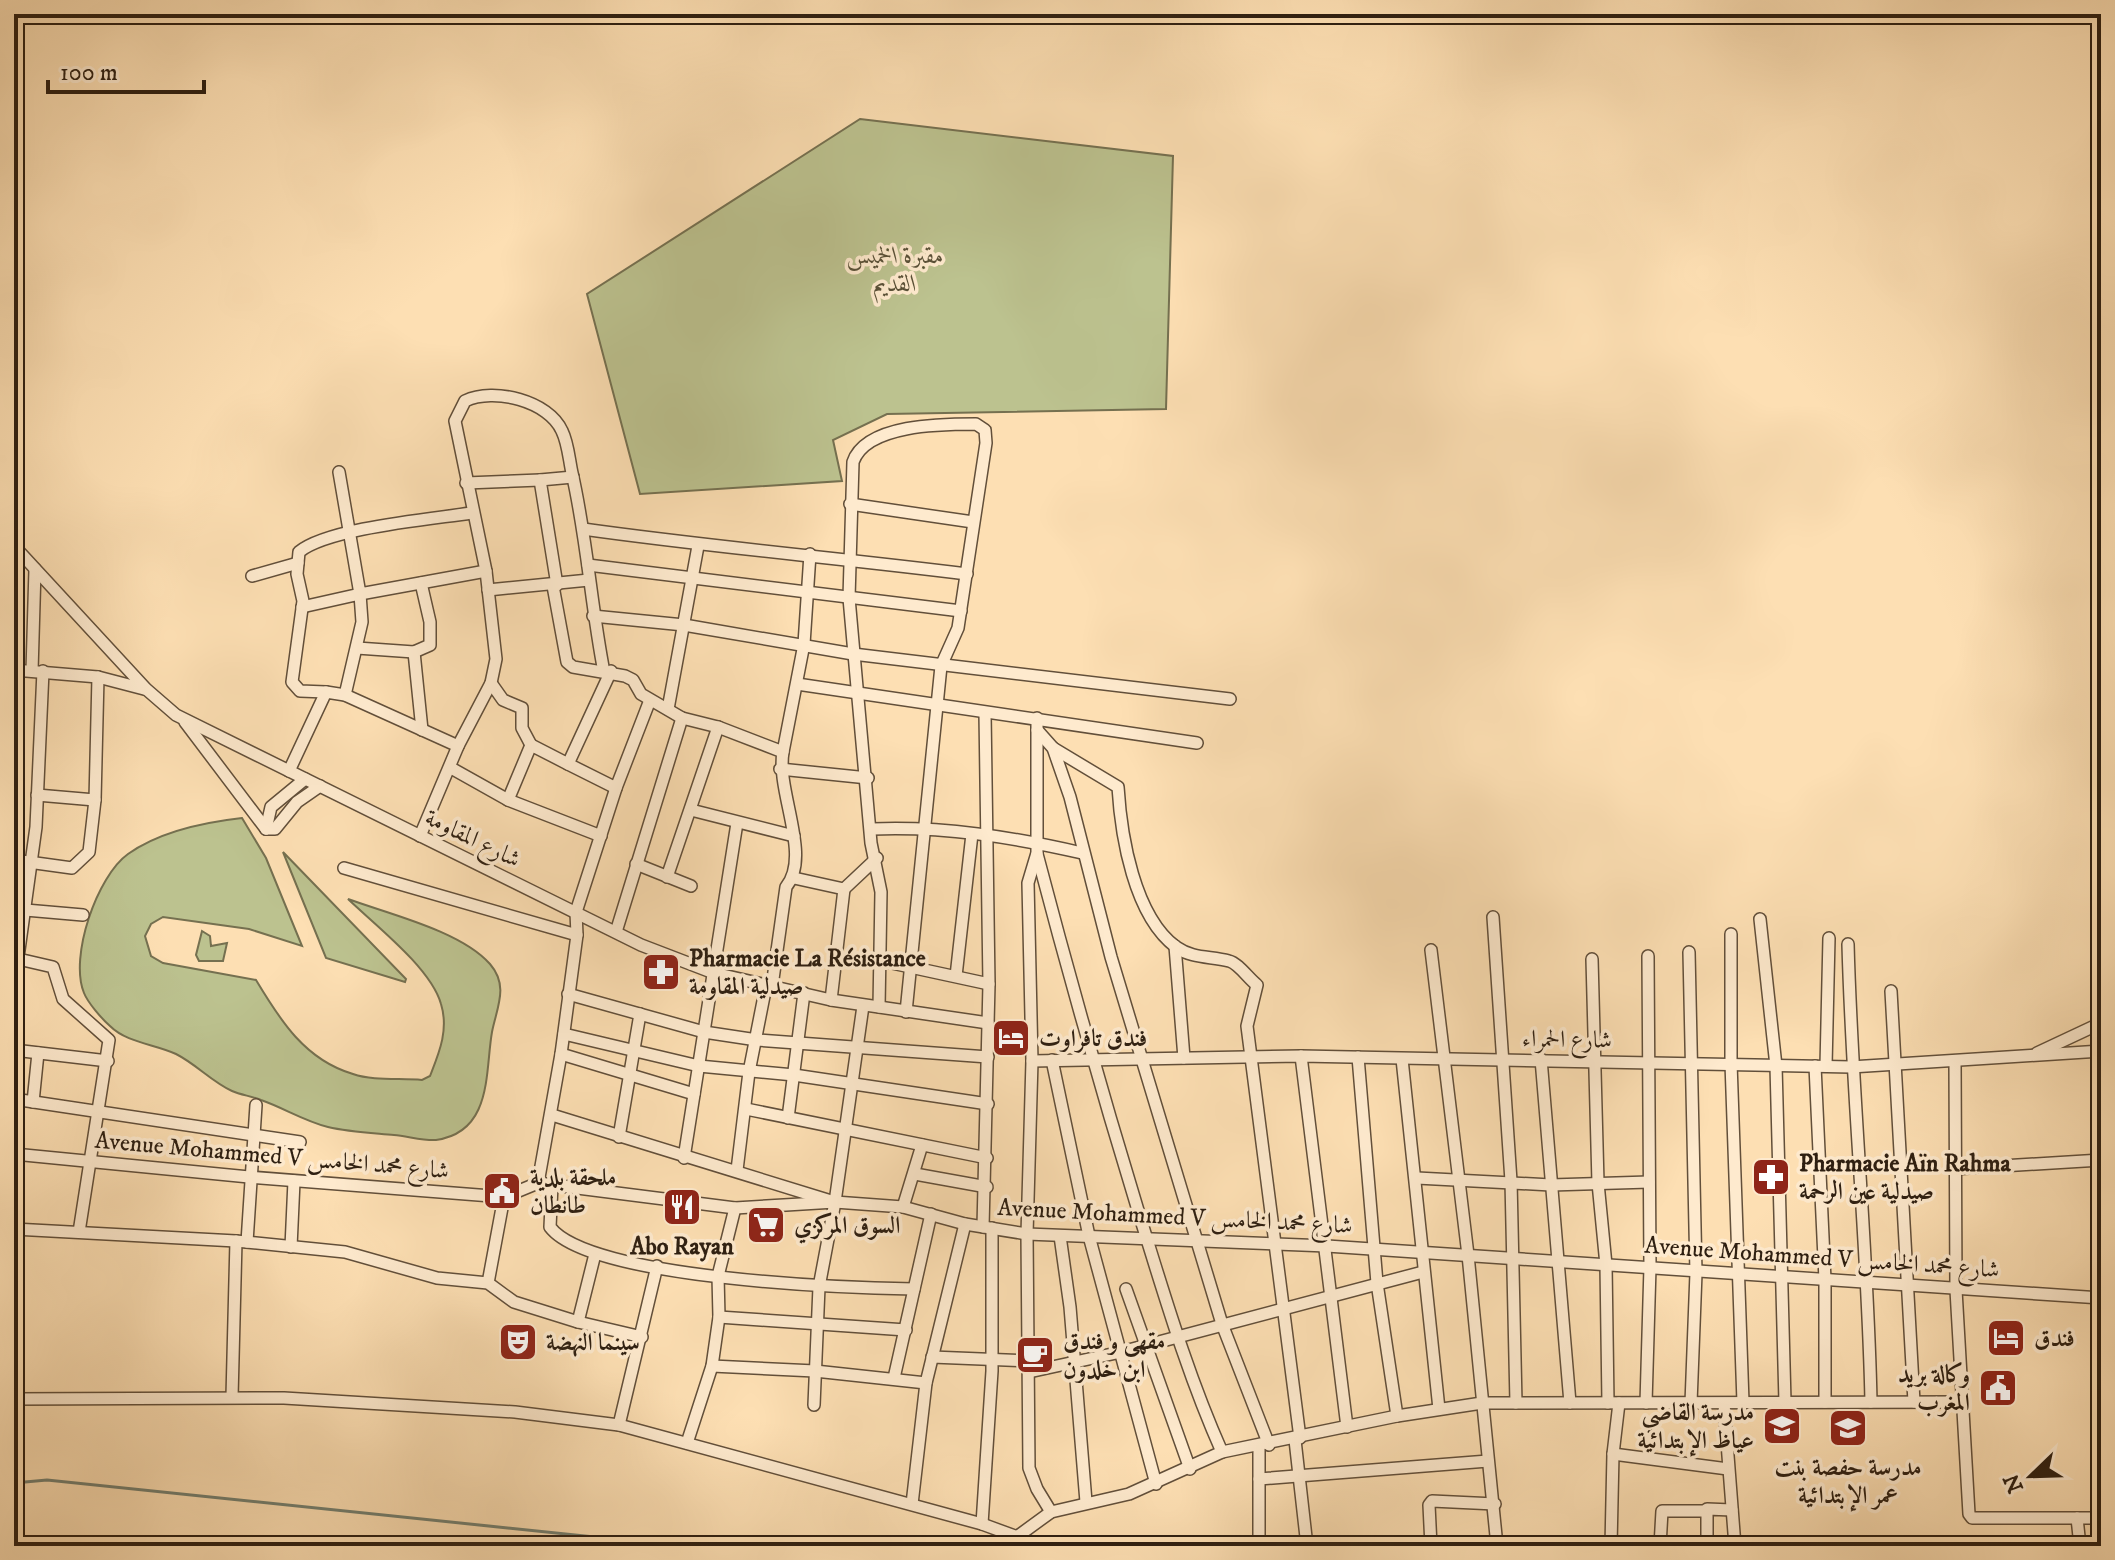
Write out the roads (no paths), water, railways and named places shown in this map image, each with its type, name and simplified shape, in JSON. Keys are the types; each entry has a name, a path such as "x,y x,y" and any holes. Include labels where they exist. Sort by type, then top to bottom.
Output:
{"street":[{"path":"420,836 458,746 491,683 496,659 486,571 471,513 456,414 465,401 481,396 532,404 550,413 563,433 583,529 593,616 608,672 568,764"},
{"path":"879,1007 881,892 849,598 853,462 865,444 878,436 917,428 976,424 985,430 986,443 955,642 941,666 906,1012"},
{"path":"339,472 351,533 362,622 345,695"},
{"path":"466,483 573,477"},
{"path":"540,480 567,662 580,670 608,672 633,680 650,700 682,718 718,727 783,752"},
{"path":"850,504 973,522"},
{"path":"458,746 345,695 300,691 292,682 302,607 298,554 310,544 351,533 471,513"},
{"path":"583,529 698,546 810,554 967,574"},
{"name":"شارع المقاومة","path":"14,546 146,689 184,721 616,932 714,973 863,1006 988,1023"},
{"path":"668,709 698,546"},
{"path":"737,1170 749,1072 769,986 786,887 794,878 794,836 780,769 804,644 810,554"},
{"path":"252,576 298,563"},
{"path":"588,565 961,611"},
{"path":"14,986 19,909 30,862 37,795 35,569"},
{"path":"302,607 486,571"},
{"path":"488,590 555,586 589,580"},
{"path":"357,648 425,650 432,641 421,583"},
{"path":"593,616 684,625 941,666 1230,699"},
{"path":"414,652 422,730"},
{"path":"14,670 98,677 146,689"},
{"path":"14,860 72,868 89,852 95,800 98,677"},
{"path":"491,683 503,700 522,708 522,728 531,745 616,788"},
{"path":"797,684 860,696 938,705 1037,724 1197,743"},
{"path":"289,771 326,692"},
{"path":"538,1183 564,1034 577,935 576,912 616,788 650,700"},
{"path":"982,1524 992,1359 987,1187 989,837 984,774 985,713"},
{"path":"616,932 682,718"},
{"path":"184,721 266,829"},
{"path":"1037,724 1053,748 1070,797 1082,853 1142,1060 1222,1324 1264,1446 1259,1479 1259,1546"},
{"path":"1037,724 1037,848 1091,1061 1196,1395 1222,1452"},
{"path":"667,877 718,727"},
{"path":"508,800 531,745"},
{"path":"1053,748 1118,787 1120,819 1138,891 1150,920 1175,946 1198,958 1229,961 1257,985 1247,1026 1284,1308 1307,1546"},
{"path":"451,768 508,800 601,836"},
{"path":"780,769 868,778"},
{"path":"266,829 271,807 305,779"},
{"path":"266,829 275,829 291,808 320,786"},
{"path":"37,795 95,800"},
{"path":"691,810 794,836"},
{"path":"684,1158 737,823"},
{"path":"872,829 927,827 1037,848 1082,853"},
{"path":"956,976 972,834"},
{"path":"1037,848 1028,883 1032,1061 1027,1234 1029,1468 1051,1512"},
{"path":"831,1000 844,889 877,858"},
{"path":"636,864 691,886"},
{"path":"344,868 577,935"},
{"path":"794,878 844,889"},
{"path":"19,909 83,915"},
{"path":"1493,917 1511,1181 1516,1403"},
{"path":"1760,919 1776,1066 1785,1402"},
{"path":"1731,934 1731,1063 1743,1402"},
{"path":"1825,1402 1821,1066 1829,938"},
{"path":"1848,944 1851,1067 1869,1283 1871,1402"},
{"path":"1175,946 1184,1058"},
{"path":"1431,950 1468,1255 1497,1546"},
{"path":"1689,952 1696,1273 1691,1403"},
{"path":"1646,1403 1650,1267 1646,1061 1648,956"},
{"path":"16,958 53,967 63,999 107,1034 108,1061 97,1110 79,1232"},
{"path":"1592,959 1598,1183 1606,1265 1613,1403 1611,1546"},
{"path":"878,960 989,984"},
{"path":"1891,991 1914,1402"},
{"path":"788,1118 804,993"},
{"path":"568,994 704,1032 757,1040 988,1057"},
{"path":"814,1405 819,1287 847,1128 863,1006"},
{"path":"619,1137 640,1014"},
{"path":"2034,1055 2063,1038 2101,1023"},
{"path":"564,1034 699,1066 794,1075 988,1104"},
{"path":"14,1050 108,1061"},
{"name":"شارع الحمراء","path":"1032,1061 1301,1056 1851,1067 2101,1051"},
{"path":"33,1102 38,1053"},
{"path":"561,1054 694,1094"},
{"path":"1301,1056 1327,1246 1347,1427"},
{"path":"1358,1057 1377,1283 1397,1416"},
{"path":"1402,1059 1417,1178 1423,1272 1439,1409"},
{"path":"1541,1059 1570,1403"},
{"path":"1052,1060 1089,1236 1156,1484"},
{"path":"1955,1061 1953,1169 1956,1290 1970,1516 2101,1518"},
{"path":"14,1099 300,1142"},
{"path":"232,1397 242,1242 256,1105"},
{"path":"746,1109 987,1158"},
{"path":"552,1115 835,1202"},
{"path":"903,1207 922,1145"},
{"name":"Avenue Mohammed V شارع محمد الخامس","path":"14,1154 294,1181 504,1197 538,1183 735,1208 835,1202 903,1207 965,1224 1027,1234 1327,1246 2101,1298"},
{"path":"1953,1169 2101,1160"},
{"path":"915,1174 987,1187"},
{"path":"1417,1178 1551,1185 1649,1182"},
{"path":"291,1247 294,1181"},
{"path":"552,1185 550,1227 595,1254 718,1276 819,1287 914,1289"},
{"path":"488,1283 504,1197"},
{"path":"687,1443 712,1366 719,1317 718,1276 735,1208"},
{"path":"894,1378 931,1214"},
{"path":"912,1504 926,1383 965,1224"},
{"path":"14,1229 242,1242 345,1252 437,1278 488,1283 514,1302 578,1322 642,1337"},
{"path":"1060,1236 1086,1502"},
{"path":"578,1322 595,1254"},
{"path":"619,1425 657,1266"},
{"path":"932,1357 992,1359 1029,1366 1074,1362 1423,1272"},
{"path":"1126,1289 1190,1469"},
{"path":"719,1317 906,1330"},
{"path":"712,1366 815,1371 926,1383"},
{"path":"18,1401 232,1397 499,1411 619,1425 982,1524 1017,1541 1042,1546"},
{"path":"1017,1541 1051,1512 1129,1494 1222,1452 1439,1409 1482,1403 1962,1402"},
{"path":"1724,1404 1735,1546"},
{"path":"1613,1454 1728,1469"},
{"path":"1259,1479 1488,1461"},
{"path":"1431,1546 1429,1505 1432,1501 1495,1504"},
{"path":"1660,1546 1662,1511 1706,1511 1723,1507 1732,1510"},
{"path":"1706,1511 1707,1546"},
{"path":"2077,1518 2080,1546"}],"waterway":[{"path":"14,1483 47,1480 681,1546"}],"place":[{"name":"Pharmacie La Résistance صيدلية المقاومة","path":"661,972"},
{"name":"فندق تافراوت","path":"1011,1038"},
{"name":"Pharmacie Aïn Rahma صيدلية عين الرحمة","path":"1771,1177"},
{"name":"ملحقة بلدية طانطان","path":"502,1191"},
{"name":"Abo Rayan","path":"682,1207"},
{"name":"السوق المركزي","path":"766,1225"},
{"name":"فندق","path":"2006,1338"},
{"name":"سينما النهضة","path":"518,1342"},
{"name":"مقهى و فندق ابن خلدون","path":"1035,1355"},
{"name":"وكالة بريد المغرب","path":"1998,1388"},
{"name":"مدرسة القاضي عياظ الإبتدائية","path":"1782,1426"},
{"name":"مدرسة حفصة بنت عمر الإبتدائية","path":"1848,1428"}],"park label":[{"name":"مقبرة الخميس القديم","path":"895,269"}]}
